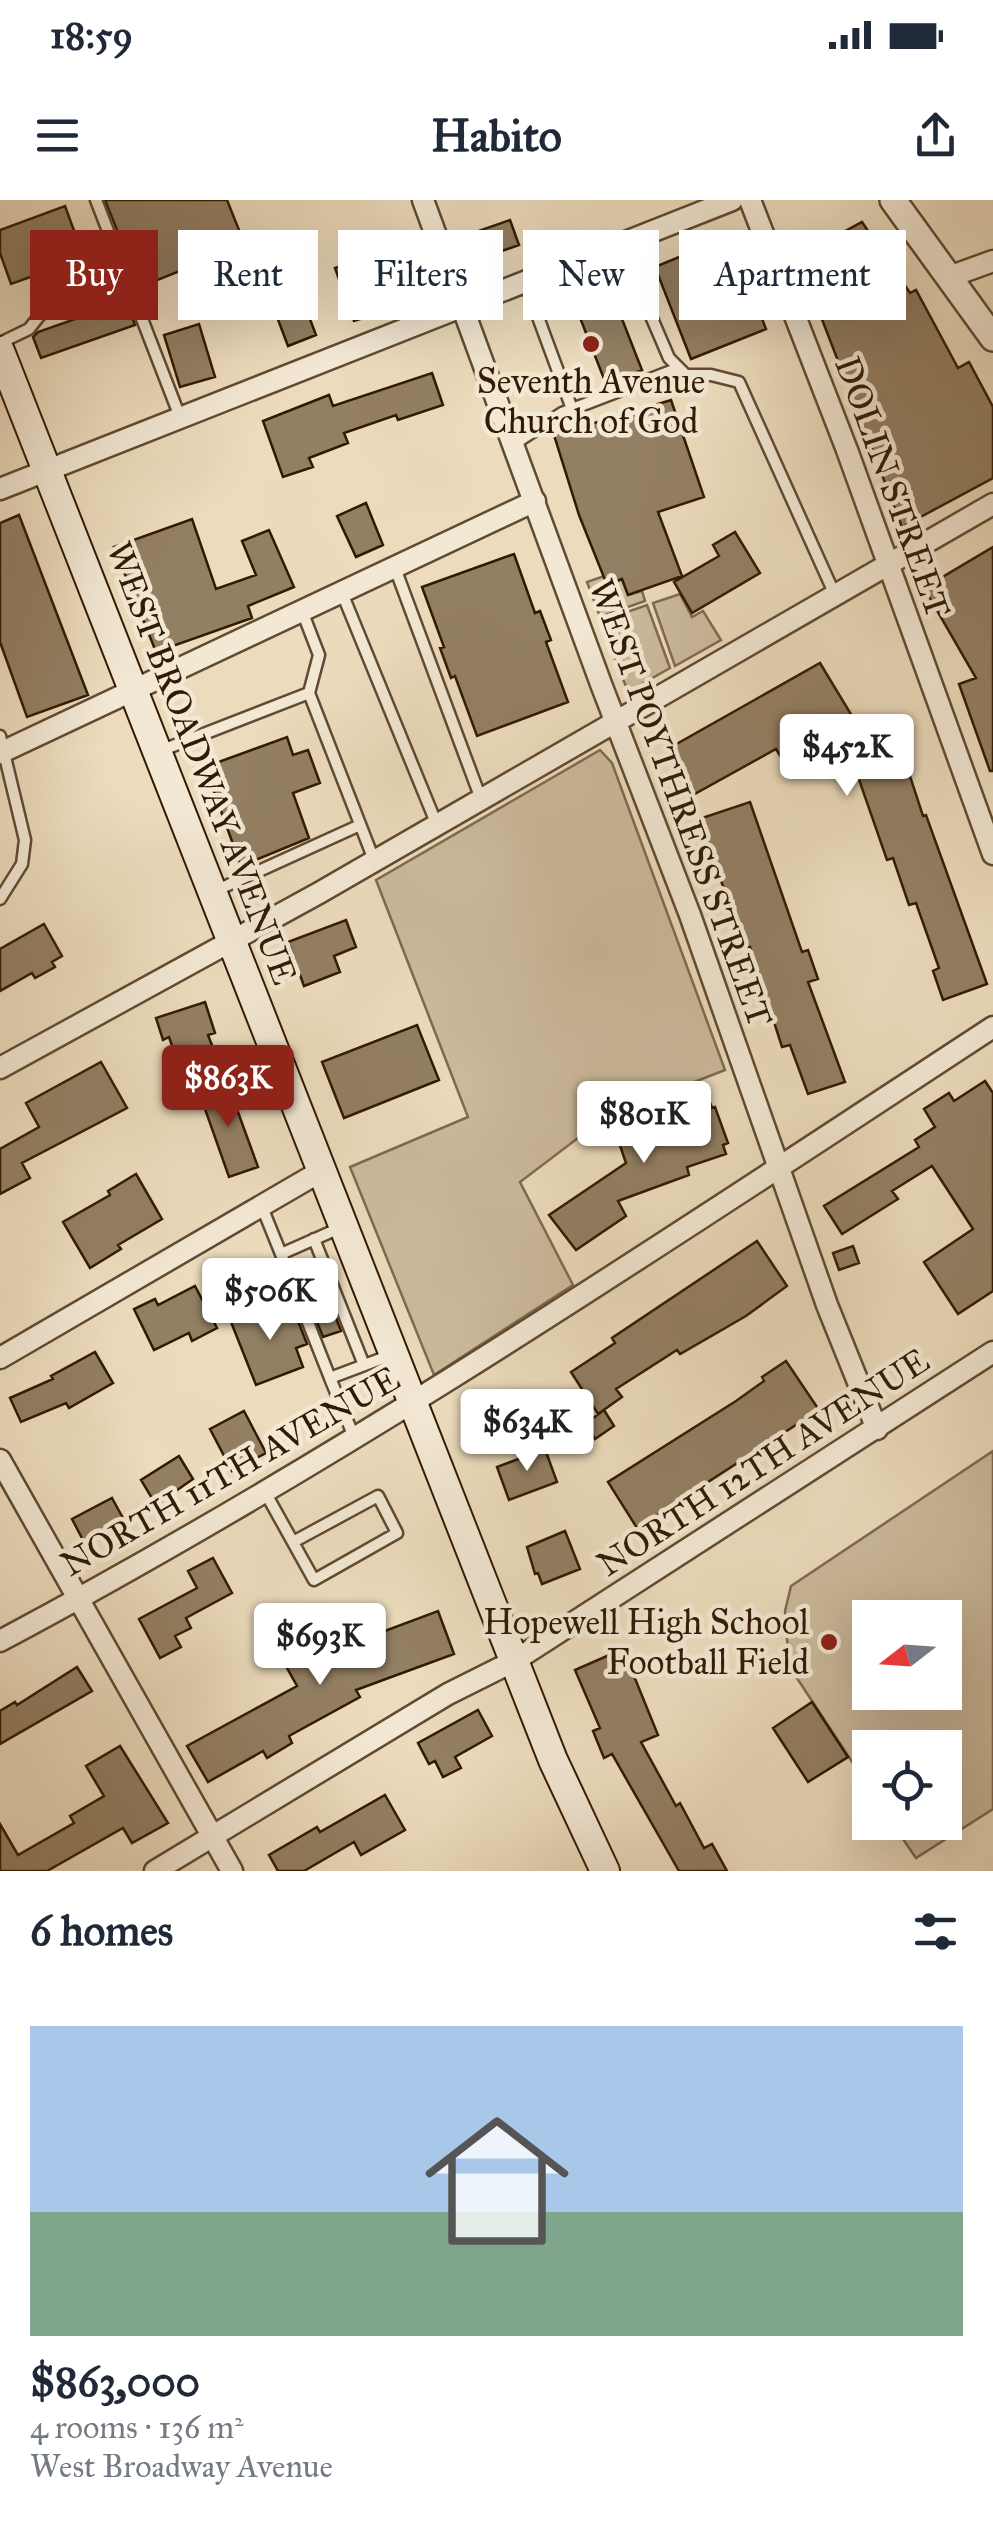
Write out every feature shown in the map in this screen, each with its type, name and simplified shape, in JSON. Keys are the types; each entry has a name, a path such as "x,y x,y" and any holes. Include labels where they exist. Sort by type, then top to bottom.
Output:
{"main road":[{"name":"WEST BROADWAY AVENUE","path":"0,351 553,1760 604,1871"}],"street":[{"name":"WEST POYTHRESS STREET","path":"424,200 435,230"},
{"path":"656,230 732,200"},
{"name":"DOLIN STREET","path":"750,200 993,854"},
{"path":"893,200 993,338"},
{"path":"949,277 993,260"},
{"path":"0,489 428,320"},
{"name":"WEST POYTHRESS STREET","path":"469,320 690,915 827,1305 876,1429"},
{"path":"1,747 132,691 535,501"},
{"path":"0,1068 438,825 993,504"},
{"name":"NORTH 11TH AVENUE","path":"0,1641 264,1491 499,1350 993,1027"},
{"path":"0,1358 323,1170"},
{"name":"NORTH 12TH AVENUE","path":"156,1871 448,1694 514,1661 993,1352"},
{"path":"0,1460 232,1871"}],"lane":[{"path":"96,200 108,230"},
{"path":"0,343 29,329 36,320"},
{"path":"143,320 180,417"},
{"path":"538,320 572,409"},
{"path":"653,320 669,358 686,375 710,375 739,382 836,596"},
{"path":"514,444 572,409 679,368"},
{"path":"395,568 482,800"},
{"path":"342,593 438,825"},
{"path":"302,612 319,655 308,693 374,861"},
{"path":"156,752 308,693"},
{"path":"0,900 22,864 25,840 1,747"},
{"path":"212,892 360,825"},
{"path":"261,1206 354,1437"},
{"path":"281,1254 345,1225"},
{"path":"314,1240 364,1365"},
{"path":"330,1378 394,1354"},
{"path":"264,1491 314,1580 397,1533 378,1496 293,1542"}],"shaded area":[{"path":"604,576 607,585 622,579 628,595 642,591 645,601 600,617 587,582"},
{"path":"680,594 692,617 703,611 721,640 675,666 653,603"},
{"path":"647,605 670,668 628,692 601,621"},
{"path":"600,750 612,763 725,1070 607,1116 520,1182 573,1285 434,1375 350,1167 468,1117 376,880"},
{"name":"Hopewell High School Football Field","path":"993,1451 993,1809 962,1829 962,1730 852,1730 852,1762 789,1666 785,1611 791,1586"},
{"name":"Hopewell High School Football Field","path":"904,1840 944,1840 916,1858"}],"building":[{"path":"105,200 227,200 239,230 178,230 178,272 158,280 158,230 117,230"},
{"path":"65,206 74,230 30,230 30,277 11,284 0,253 0,230"},
{"path":"510,220 519,245 503,251 503,230 481,230"},
{"path":"862,222 867,230 847,230"},
{"path":"679,257 679,320 763,320 766,329 691,359 659,277 659,265"},
{"path":"906,287 910,293 916,290 958,368 969,362 993,407 993,478 902,527 822,320 906,320"},
{"path":"72,320 133,320 135,325 41,358 33,337"},
{"path":"278,320 310,320 316,335 288,346"},
{"path":"581,320 622,320 642,370 606,384"},
{"path":"199,324 215,377 180,387 164,335"},
{"path":"432,373 443,405 398,420 396,415 344,433 348,443 309,458 313,467 283,477 263,421 329,395 333,406"},
{"path":"671,400 704,497 658,512 682,576 628,595 622,579 607,585 579,515 554,435"},
{"path":"366,503 383,545 356,557 337,516"},
{"path":"19,515 88,695 27,717 0,642 0,523"},
{"path":"192,519 216,589 256,575 242,541 269,530 294,587 248,606 252,618 156,652 114,547"},
{"path":"735,532 760,573 692,613 674,582 719,556 713,545"},
{"path":"993,547 990,771 959,684 976,678 924,588"},
{"path":"514,554 535,613 540,611 551,640 546,642 568,702 477,736 455,676 451,678 422,587"},
{"path":"820,663 861,731 892,721 923,816 926,815 987,984 943,1000 933,971 939,968 916,903 909,905 893,858 887,860 840,725 781,757 776,749 691,796 666,750"},
{"path":"287,737 293,755 308,750 320,783 293,793 309,838 241,866 205,767"},
{"path":"750,802 802,952 808,950 818,979 808,982 845,1082 808,1094 790,1045 782,1047 750,947 745,948 699,819"},
{"path":"346,920 356,947 334,956 340,972 304,986 288,942"},
{"path":"44,924 62,956 52,962 55,967 35,978 32,973 0,991 0,949"},
{"path":"205,1002 215,1033 208,1035 213,1048 177,1060 169,1037 163,1040 156,1018"},
{"path":"417,1025 439,1080 344,1118 322,1062"},
{"path":"101,1062 127,1108 22,1163 30,1178 0,1194 0,1149 39,1127 26,1103"},
{"path":"985,1081 993,1093 993,1291 958,1314 924,1262 973,1229 932,1166 892,1191 898,1199 842,1234 824,1206 919,1147 915,1140 935,1127 924,1109 949,1093 954,1101"},
{"path":"227,1082 258,1167 229,1177 199,1092"},
{"path":"709,1100 728,1143 723,1145 726,1154 687,1167 689,1175 618,1201 626,1216 576,1250 549,1215 626,1163 613,1125 666,1107 668,1114"},
{"path":"136,1174 162,1219 118,1245 121,1249 90,1268 63,1222 110,1195 108,1191"},
{"path":"757,1241 787,1286 746,1316 680,1354 677,1350 616,1389 622,1397 598,1414 571,1372 615,1343 612,1338"},
{"path":"853,1246 859,1263 839,1270 833,1253"},
{"path":"195,1286 217,1328 192,1341 189,1333 154,1350 134,1309 155,1299 158,1305"},
{"path":"327,1295 341,1331 323,1337 309,1302"},
{"path":"279,1304 282,1312 293,1308 307,1344 296,1348 303,1367 256,1385 231,1322"},
{"path":"95,1352 113,1383 69,1408 66,1403 21,1422 10,1398 53,1379 51,1376"},
{"path":"786,1361 819,1410 637,1528 608,1482 736,1401"},
{"path":"604,1410 614,1426 595,1439 585,1424"},
{"path":"244,1411 266,1453 232,1471 210,1429"},
{"path":"545,1449 557,1482 509,1500 497,1467"},
{"path":"179,1456 193,1479 156,1505 141,1480"},
{"path":"112,1498 124,1520 84,1542 72,1519"},
{"path":"565,1531 580,1569 542,1584 527,1547"},
{"path":"213,1558 232,1593 186,1618 191,1628 175,1636 181,1647 160,1658 139,1619 197,1588 188,1571"},
{"path":"438,1611 454,1654 356,1690 360,1697 289,1736 292,1743 267,1758 263,1751 208,1782 187,1746 297,1686 277,1650 321,1626 334,1650"},
{"path":"623,1649 658,1735 641,1742 704,1848 712,1844 727,1871 679,1871 612,1754 604,1758 593,1731 600,1728 575,1670"},
{"path":"77,1667 92,1691 0,1744 0,1711 15,1702 17,1705"},
{"path":"812,1702 848,1757 808,1782 773,1728"},
{"path":"478,1710 492,1736 455,1757 461,1768 443,1777 435,1761 429,1764 418,1743"},
{"path":"120,1746 168,1823 132,1843 123,1828 47,1871 0,1871 0,1824 18,1855 74,1823 70,1816 104,1796 86,1766"},
{"path":"385,1795 405,1830 361,1855 354,1842 304,1871 278,1871 269,1855 317,1827 320,1832"}],"place":[{"name":"Seventh Avenue Church of God","path":"591,344"},
{"name":"Hopewell High School Football Field","path":"829,1642"}]}
